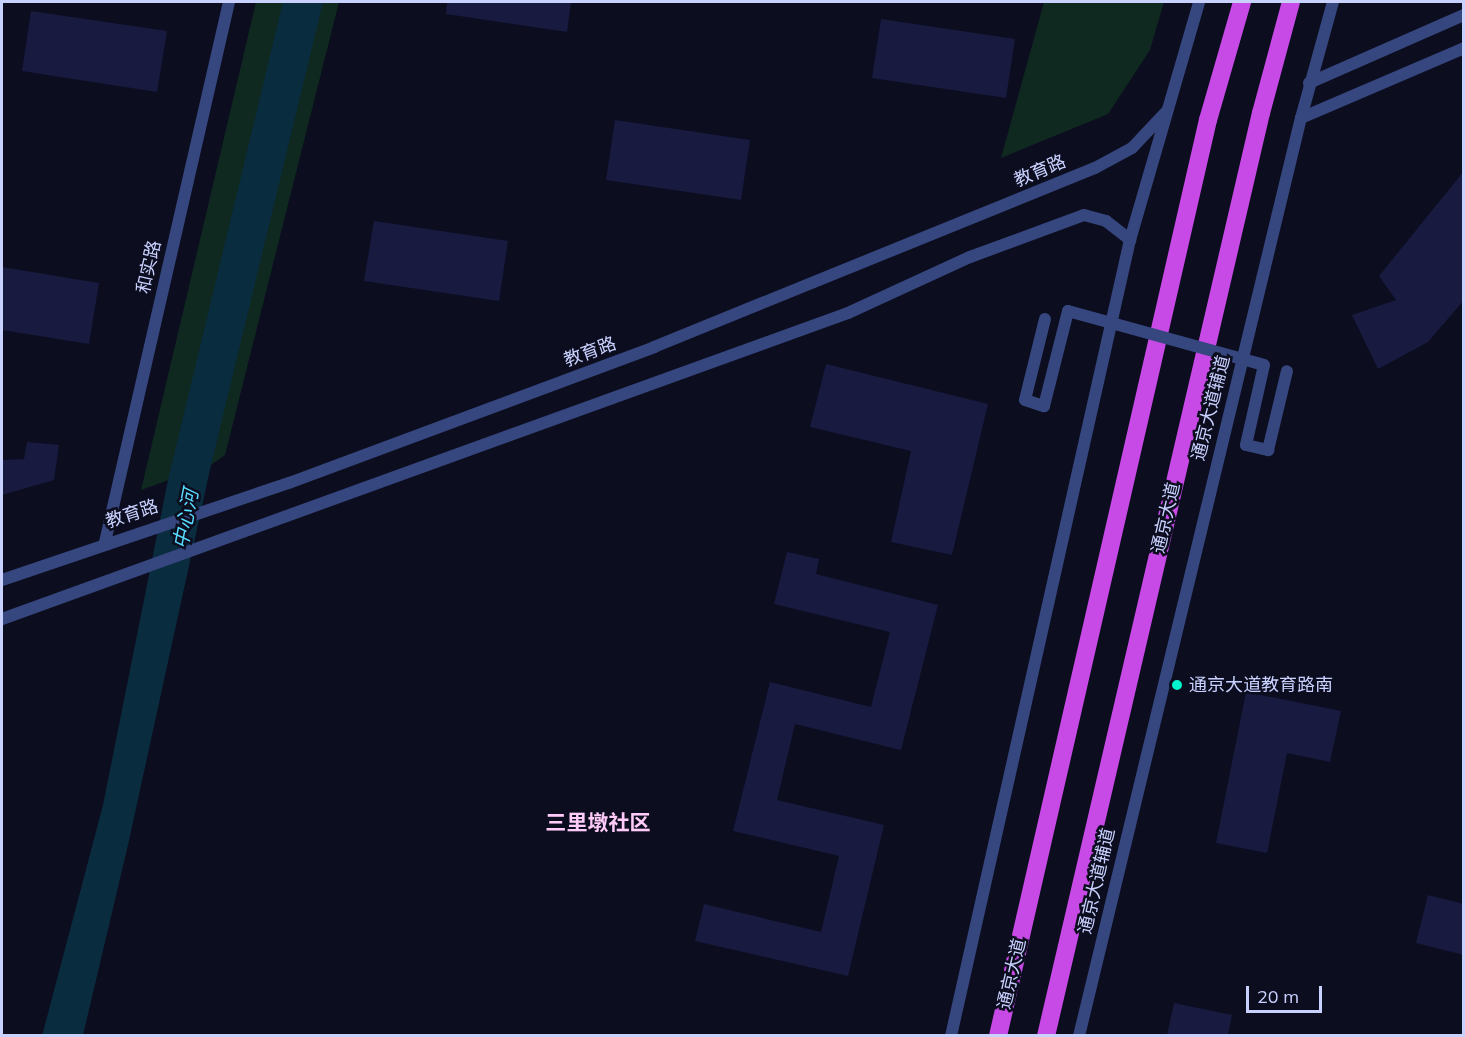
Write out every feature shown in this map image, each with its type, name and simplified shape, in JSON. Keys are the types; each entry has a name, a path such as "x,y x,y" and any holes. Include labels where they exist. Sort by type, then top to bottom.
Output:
{"highway":[{"name":"通京大道","path":"998,1035 1208,120 1242,2"},
{"name":"通京大道","path":"1046,1035 1260,113 1292,2"}],"street":[{"name":"和实路","path":"105,542 229,2"},
{"path":"951,1035 1130,240 1199,2"},
{"name":"通京大道辅道","path":"1079,1035 1301,118 1333,2"},
{"path":"1310,82 1464,15"},
{"path":"1301,118 1464,48"},
{"name":"教育路","path":"2,580 105,542 289,483 654,347 979,216 1132,148 1167,111"},
{"path":"2,620 848,313 970,257 1084,215 1106,221 1130,240"},
{"path":"1045,319 1024,400 1044,406 1068,311 1264,365 1246,445 1268,450 1287,371"}],"green space":[{"path":"256,2 339,2 225,455 211,465 141,490"},
{"path":"1044,2 1164,2 1150,50 1108,114 1001,158"}],"water":[{"name":"中心河","path":"283,2 323,2 211,465 128,845 83,1035 42,1036 103,805 168,480"}],"building":[{"path":"447,2 571,2 567,32 446,14"},
{"path":"31,11 167,31 157,92 22,71"},
{"path":"881,19 1015,39 1006,98 872,78"},
{"path":"615,120 750,140 741,200 606,180"},
{"path":"1464,171 1464,300 1428,342 1378,369 1352,315 1396,300 1379,276"},
{"path":"374,221 508,241 499,301 364,281"},
{"path":"2,267 99,283 89,344 2,330"},
{"path":"826,364 988,404 952,555 891,542 911,451 810,427"},
{"path":"27,442 59,445 54,480 2,495 2,460 24,459"},
{"path":"787,552 819,559 816,574 938,605 901,750 795,724 777,800 884,825 848,976 695,941 704,904 821,932 839,856 733,831 770,682 871,707 890,632 774,604"},
{"path":"1246,692 1341,711 1330,762 1287,753 1267,853 1216,843"},
{"path":"1428,895 1464,904 1464,955 1416,943"},
{"path":"1174,1003 1232,1015 1228,1035 1167,1035"}],"place":[{"name":"通京大道教育路南","path":"1177,685"}],"district":[{"name":"三里墩社区","path":"598,822"}]}
